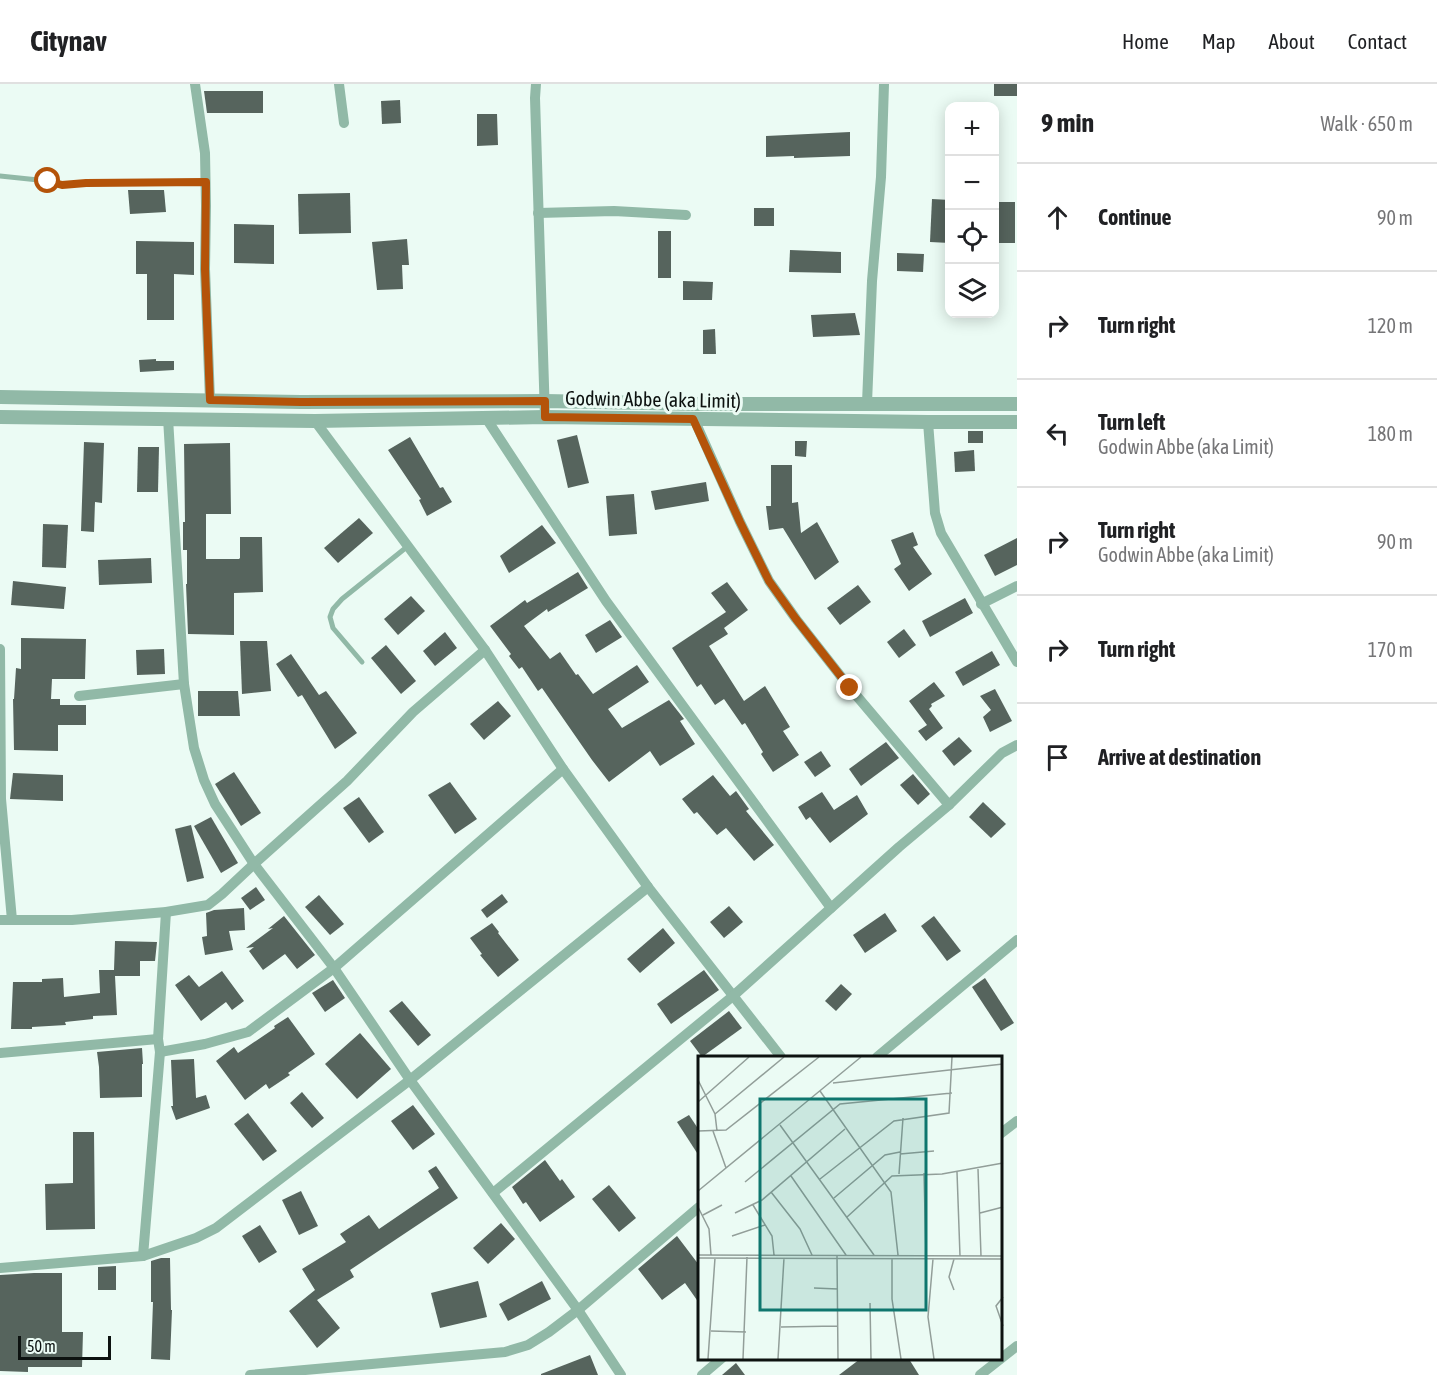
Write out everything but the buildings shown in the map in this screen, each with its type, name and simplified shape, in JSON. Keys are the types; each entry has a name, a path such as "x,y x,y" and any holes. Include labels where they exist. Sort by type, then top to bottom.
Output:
{"street":[{"path":"195,84 205,153 205,269 210,400"},
{"path":"339,84 344,123"},
{"path":"536,84 545,417"},
{"path":"867,403 884,84"},
{"path":"538,213 614,211 686,215"},
{"name":"Godwin Abbe (aka Limit)","path":"0,398 350,402 1017,404"},
{"path":"350,402 350,419"},
{"name":"Godwin Abbe (aka Limit)","path":"0,417 315,421 545,417 1017,422"},
{"path":"168,418 184,684 194,748 204,780 215,804 254,864 334,968 410,1080 578,1310 621,1375"},
{"path":"486,418 606,601 831,908"},
{"path":"693,419 769,581 850,688 949,805"},
{"path":"315,421 485,650 563,769 648,886 780,1056"},
{"path":"928,422 934,513 941,533 1017,662"},
{"path":"981,604 1017,586"},
{"path":"0,649 1,799 12,920"},
{"path":"0,920 72,920 166,912 208,905 347,781 413,712 485,650"},
{"path":"79,696 184,684"},
{"path":"493,1193 733,996 949,805 1002,753 1017,745"},
{"path":"160,1052 205,1044 248,1032 334,968 563,769"},
{"path":"0,1268 142,1256 196,1239 216,1228 410,1080 648,886"},
{"path":"142,1256 160,1052 158,1039 166,912"},
{"path":"878,1056 1017,940"},
{"path":"0,1053 158,1039"},
{"path":"1002,1132 1017,1121"},
{"path":"249,1375 505,1352 528,1345 578,1310 698,1208"},
{"path":"1002,1358 1017,1346"},
{"path":"702,1375 721,1360"},
{"path":"980,1375 999,1360"}],"lane":[{"path":"0,176 48,181 62,185 206,182"},
{"path":"362,662 333,628 330,617 333,609 342,599 408,546"}],"route":[{"path":"48,181 62,185 206,182 205,269 210,400 545,401 545,417 693,419 769,581 850,688"}]}
